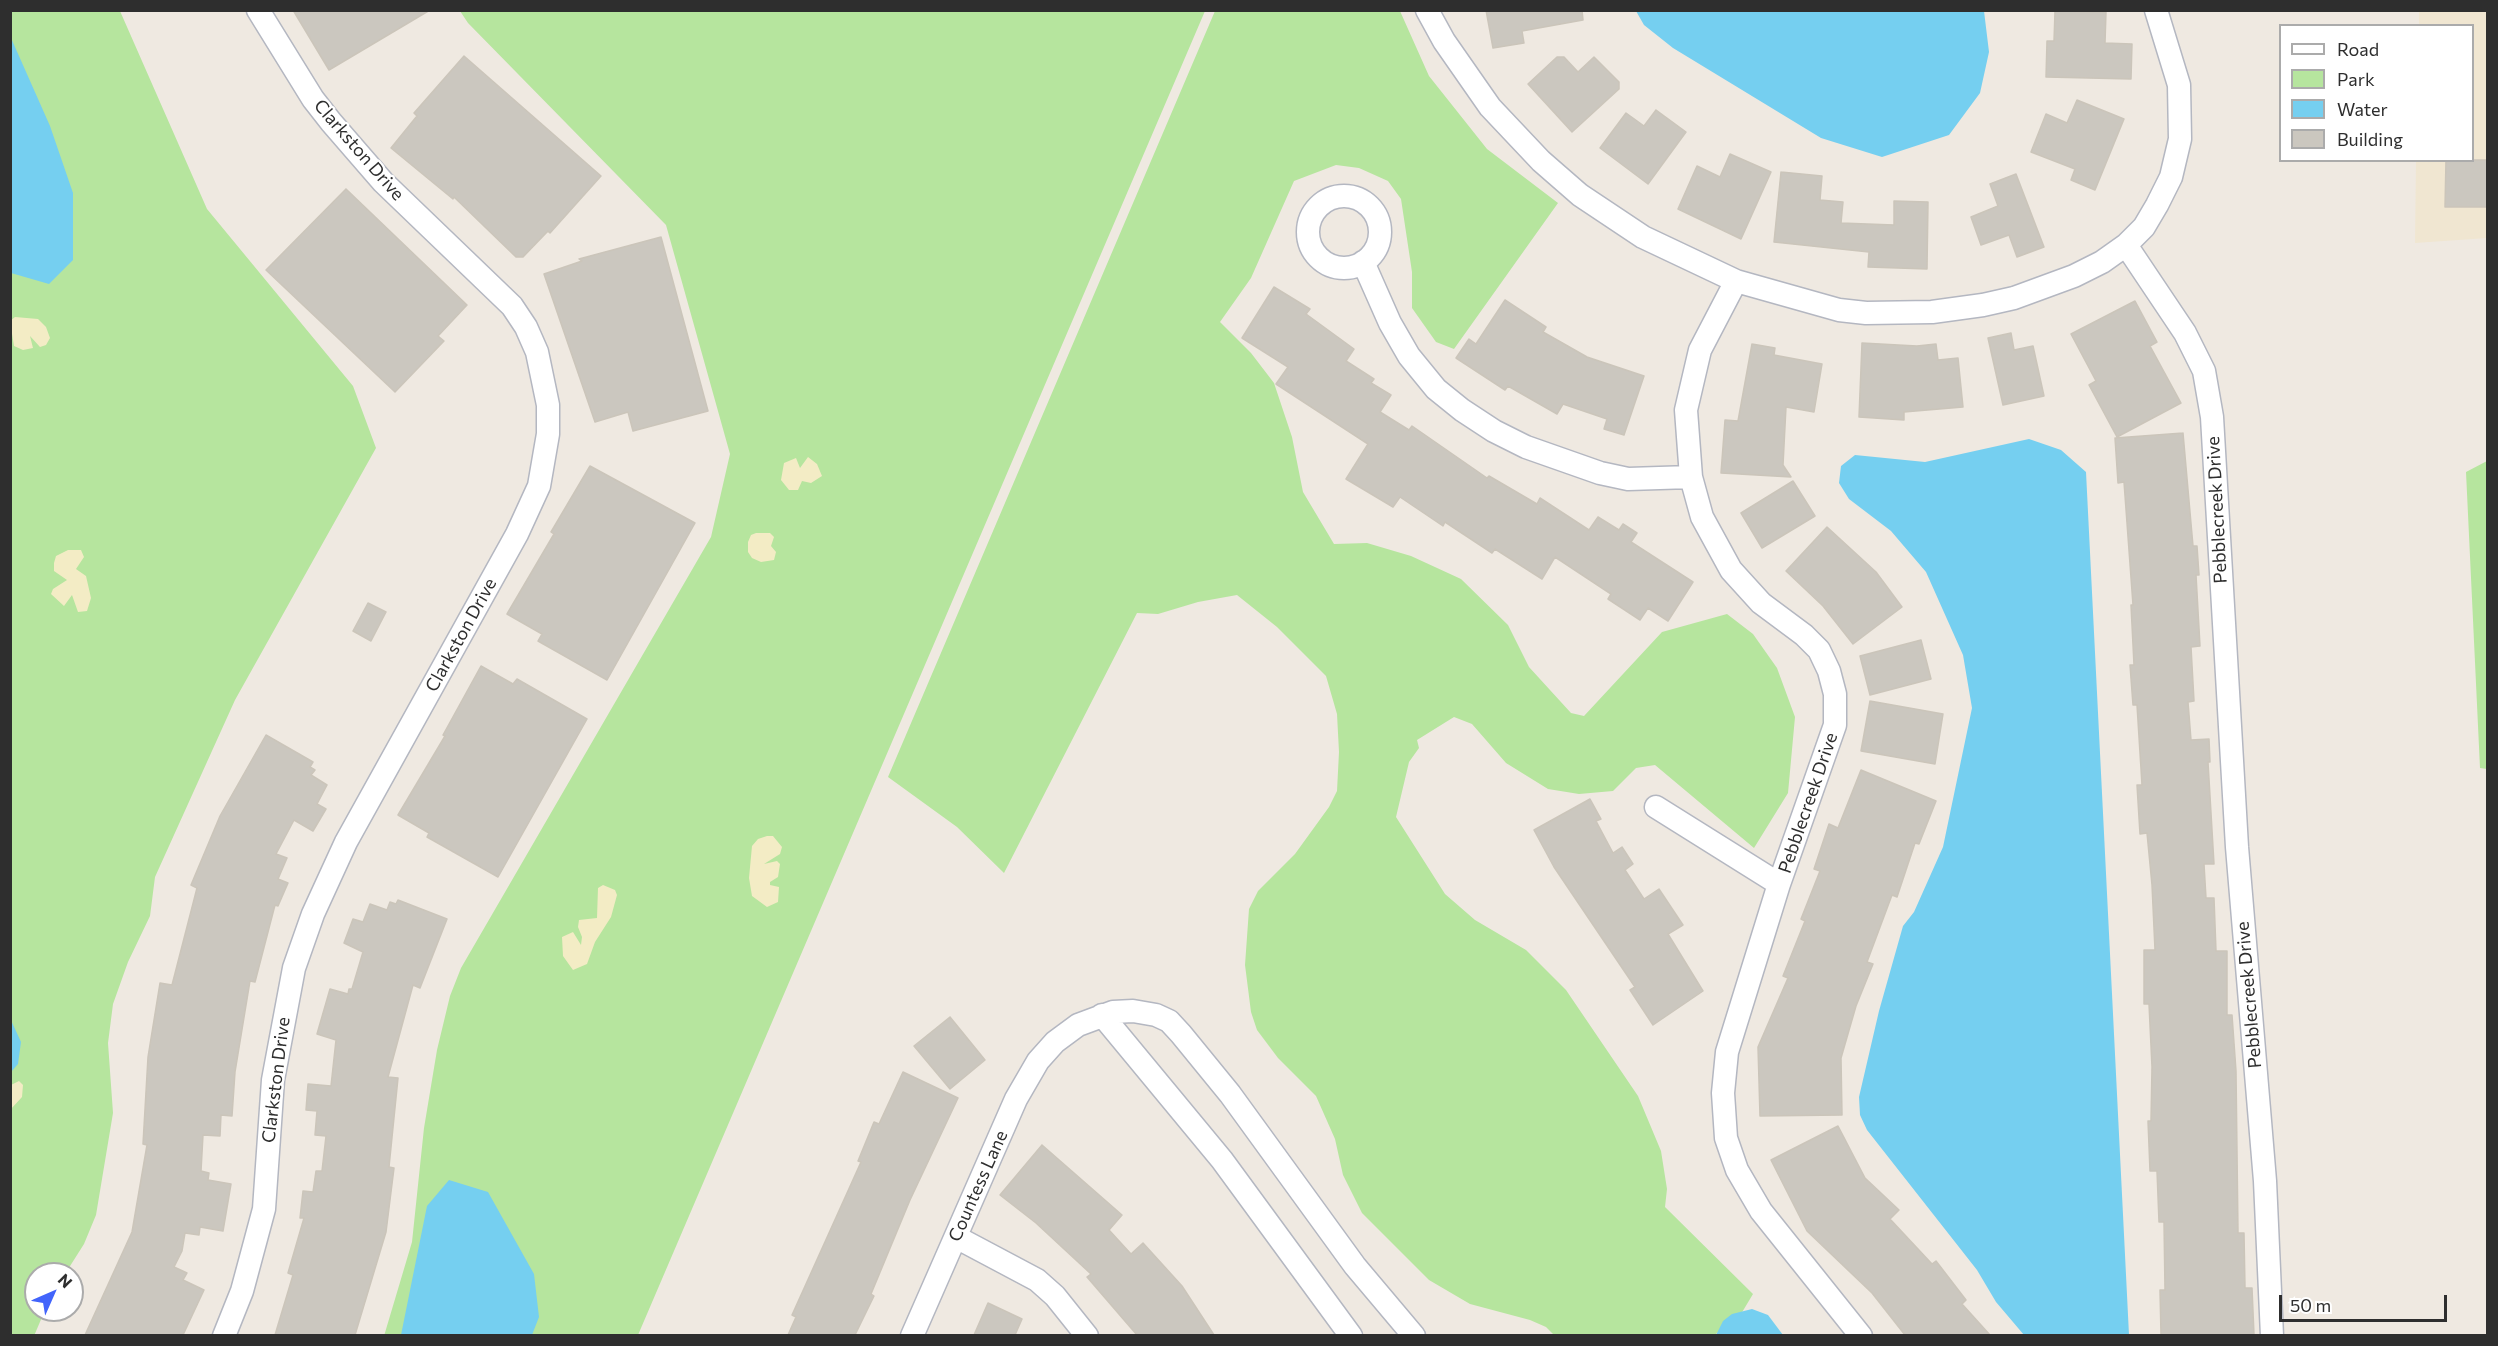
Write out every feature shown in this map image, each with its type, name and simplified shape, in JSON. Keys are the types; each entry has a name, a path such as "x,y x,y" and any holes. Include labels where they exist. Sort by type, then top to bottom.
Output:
{"street":[{"name":"Clarkston Drive","path":"224,1335 242,1290 264,1209 273,1080 294,968 313,914 346,842 517,534 539,486 548,434 548,405 537,352 526,327 512,306 383,182 338,130 313,99 258,10"},
{"path":"1427,10 1474,86 1541,161 1580,195 1643,237 1736,281 1839,309 1866,313 1932,312 1983,305 2044,288 2102,262 2126,245 2144,227 2171,177 2180,139 2179,85 2156,10"},
{"name":"Pebblecreek Drive","path":"2126,245 2185,333 2204,371 2212,417 2237,848 2265,1181 2272,1335"},
{"path":"1363,262 1390,323 1410,356 1436,389 1494,431 1526,447 1600,473 1628,479 1691,477"},
{"name":"Pebblecreek Drive","path":"1736,281 1700,350 1686,410 1691,477 1702,517 1731,570 1761,603 1804,635 1819,650 1829,671 1835,694 1835,725 1779,884 1727,1052 1724,1093 1726,1138 1737,1170 1761,1211 1861,1335"},
{"path":"1656,807 1779,884"},
{"name":"Countess Lane","path":"912,1335 1024,1083 1038,1061 1055,1042 1078,1025 1102,1015 1133,1011 1156,1015 1169,1021 1181,1034 1230,1094 1354,1266 1414,1335"},
{"path":"1102,1015 1222,1160 1351,1335"},
{"path":"956,1237 1037,1280 1055,1296 1087,1335"}],"shaded area":[{"path":"2419,11 2487,11 2487,238 2415,243 2416,162 2474,162 2474,24 2419,24"}],"green space":[{"path":"10,11 120,11 207,209 353,386 376,448 235,700 155,877 150,916 128,962 113,1004 108,1043 113,1113 96,1215 84,1244 73,1262 24,1262 24,1322 40,1322 34,1336 10,1335"},
{"path":"460,11 1205,11 638,1335 384,1336 412,1242 424,1128 437,1050 450,996 461,968 711,537 730,454 666,225 468,23"},
{"path":"1215,11 1400,11 1429,76 1487,149 1558,203 1454,349 1436,342 1412,308 1412,272 1401,199 1388,181 1359,168 1336,165 1294,181 1251,278 1220,322 1251,353 1274,383 1292,437 1303,492 1334,544 1367,543 1411,556 1461,579 1508,625 1529,667 1571,713 1584,716 1662,632 1727,614 1753,634 1777,668 1795,717 1788,793 1754,848 1655,765 1636,768 1613,791 1579,794 1548,789 1506,763 1472,724 1454,717 1417,740 1419,748 1409,762 1396,817 1445,894 1475,920 1526,950 1566,990 1638,1096 1661,1151 1667,1189 1665,1207 1753,1294 1738,1319 1728,1322 1715,1335 1554,1335 1546,1327 1530,1320 1470,1304 1429,1280 1362,1213 1343,1175 1335,1139 1316,1096 1278,1058 1257,1030 1251,1012 1245,965 1249,909 1258,891 1295,854 1329,807 1337,791 1339,752 1337,714 1326,676 1277,627 1237,595 1198,602 1158,614 1137,613 1004,873 957,827 888,777"},
{"path":"2487,461 2487,769 2480,768 2466,472"}],"sand":[{"path":"15,317 38,319 46,327 50,338 46,345 40,347 30,336 33,348 23,350 14,346 10,321"},
{"path":"808,457 817,464 822,476 811,483 802,481 798,490 789,490 781,480 784,463 796,458 800,468"},
{"path":"770,533 774,537 771,546 776,552 774,560 761,562 752,558 748,552 748,542 751,535"},
{"path":"68,550 81,550 84,557 76,569 86,576 91,598 87,611 78,612 72,595 64,606 51,594 53,589 67,580 54,571 54,563 56,556"},
{"path":"773,836 782,847 780,854 764,864 777,861 780,864 778,877 770,882 770,885 779,887 778,902 767,907 752,896 749,878 752,846 758,839"},
{"path":"603,885 615,890 617,895 611,917 595,942 587,964 573,970 563,956 562,937 573,932 581,945 579,920 597,918 598,888"},
{"path":"19,1081 23,1085 22,1097 11,1109 11,1085"}],"water":[{"path":"1636,11 1984,11 1989,52 1980,93 1949,135 1882,157 1821,138 1673,48 1644,25"},
{"path":"11,38 50,126 73,193 73,260 49,284 11,273"},
{"path":"2029,439 2061,450 2086,472 2129,1335 2024,1335 1996,1302 1977,1270 1867,1130 1860,1115 1859,1097 1879,1011 1903,926 1914,912 1943,847 1972,708 1963,655 1926,572 1891,531 1849,499 1839,483 1841,466 1855,455 1925,462"},
{"path":"10,1018 21,1042 18,1064 11,1072"},
{"path":"449,1180 488,1192 534,1274 539,1317 532,1335 401,1335 427,1206"},
{"path":"1752,1309 1768,1315 1783,1335 1716,1335 1723,1321 1732,1314"}],"building":[{"path":"293,10 430,10 329,70"},
{"path":"1486,10 1582,10 1583,20 1522,31 1524,43 1493,48"},
{"path":"2055,11 2106,12 2105,43 2132,44 2131,79 2046,77 2047,41 2054,41"},
{"path":"464,56 601,176 550,233 548,231 523,257 516,257 454,197 453,199 391,148 417,116 414,113"},
{"path":"1557,57 1564,57 1578,72 1594,57 1619,82 1619,89 1572,132 1528,84"},
{"path":"2077,100 2124,119 2095,190 2071,180 2075,169 2031,152 2046,114 2067,123"},
{"path":"1656,110 1686,132 1648,184 1600,148 1626,113 1644,126"},
{"path":"1730,154 1771,172 1741,239 1678,209 1697,166 1720,177"},
{"path":"2487,160 2487,207 2445,207 2446,162"},
{"path":"1781,172 1822,176 1820,200 1843,202 1841,223 1894,225 1894,201 1928,202 1927,269 1868,267 1869,252 1774,242"},
{"path":"2016,174 2044,247 2017,257 2009,235 1981,245 1971,217 1998,206 1990,184"},
{"path":"346,189 467,305 438,336 444,341 395,392 266,270"},
{"path":"661,237 708,411 633,431 628,412 595,422 544,274 582,261 579,259"},
{"path":"1274,287 1310,309 1306,314 1354,349 1346,361 1374,379 1371,383 1391,395 1380,412 1409,430 1412,426 1487,478 1489,476 1537,504 1540,498 1589,530 1598,517 1619,530 1623,524 1637,533 1631,542 1693,582 1668,621 1648,608 1640,620 1608,599 1611,594 1555,557 1542,579 1495,549 1492,553 1445,522 1443,526 1400,497 1393,507 1346,479 1368,444 1276,384 1288,367 1242,338"},
{"path":"1505,300 1546,327 1543,332 1587,357 1644,376 1624,435 1604,429 1607,419 1563,404 1557,414 1508,386 1505,390 1456,358 1469,339 1476,344"},
{"path":"2135,301 2157,342 2150,346 2181,403 2117,437 2089,385 2096,381 2071,334"},
{"path":"2011,333 2014,350 2033,346 2044,396 2003,405 1988,338"},
{"path":"1862,343 1917,346 1936,344 1938,360 1958,358 1963,407 1904,412 1904,420 1859,417"},
{"path":"1752,344 1775,348 1774,355 1822,364 1814,412 1786,407 1783,465 1791,477 1721,473 1725,420 1738,421"},
{"path":"2183,433 2193,546 2197,546 2199,575 2196,575 2200,646 2191,647 2194,701 2188,702 2191,740 2209,739 2210,762 2208,762 2214,864 2204,864 2206,898 2214,898 2216,951 2227,951 2227,1015 2232,1015 2236,1071 2238,1233 2244,1233 2245,1288 2252,1288 2254,1335 2161,1335 2160,1290 2165,1290 2164,1222 2159,1222 2157,1171 2150,1171 2148,1121 2151,1121 2152,1067 2149,1004 2144,1004 2144,950 2155,950 2152,885 2147,833 2140,834 2137,785 2142,785 2137,705 2133,705 2130,665 2134,665 2131,605 2133,605 2124,482 2118,483 2115,438"},
{"path":"590,466 695,523 607,680 538,641 542,634 507,614 554,534 551,532"},
{"path":"1793,481 1815,516 1762,548 1741,513"},
{"path":"1827,527 1876,572 1902,607 1853,644 1823,606 1786,571"},
{"path":"368,603 386,612 371,641 353,631"},
{"path":"1921,640 1931,679 1870,695 1860,656"},
{"path":"481,666 513,684 517,679 587,719 498,877 427,837 429,833 398,815 445,736 443,735"},
{"path":"1870,701 1943,714 1935,764 1861,751"},
{"path":"266,735 313,762 310,767 315,770 311,775 327,785 317,804 326,809 313,831 294,820 276,854 287,858 278,879 288,883 278,906 275,905 255,982 250,981 235,1072 232,1116 221,1115 220,1136 203,1135 201,1171 209,1173 208,1180 231,1184 223,1231 200,1227 199,1235 185,1233 182,1251 174,1267 187,1273 183,1280 204,1290 183,1335 85,1335 132,1232 147,1145 143,1144 148,1057 160,983 172,985 197,888 191,885 220,816"},
{"path":"1861,770 1936,801 1919,844 1915,843 1897,897 1892,895 1867,962 1873,964 1856,1006 1841,1058 1842,1115 1760,1116 1758,1047 1788,978 1783,976 1805,921 1801,919 1820,871 1814,869 1829,824 1838,828"},
{"path":"1590,799 1601,819 1596,821 1613,853 1622,847 1633,864 1625,870 1644,899 1659,889 1683,925 1668,934 1703,991 1653,1025 1630,990 1635,987 1554,867 1534,830"},
{"path":"398,900 447,919 420,988 413,985 388,1077 398,1078 389,1167 394,1168 386,1232 355,1335 275,1335 293,1275 288,1273 304,1218 300,1218 303,1191 313,1192 316,1171 322,1171 326,1136 315,1135 317,1111 306,1110 308,1084 331,1086 336,1040 317,1034 330,989 348,994 349,989 352,989 363,952 344,943 353,919 363,922 370,904 387,910 390,902 396,904"},
{"path":"950,1017 985,1060 950,1089 914,1046"},
{"path":"903,1072 958,1098 910,1200 871,1294 874,1296 855,1335 788,1335 796,1317 792,1315 861,1162 858,1161 874,1122 879,1124"},
{"path":"1838,1126 1865,1178 1899,1210 1890,1219 1932,1264 1936,1261 1966,1300 1962,1304 1990,1335 1905,1335 1872,1293 1807,1231 1771,1160"},
{"path":"1042,1145 1122,1215 1109,1230 1131,1254 1143,1243 1182,1286 1214,1335 1137,1335 1087,1277 1091,1274 1036,1223 1000,1195"},
{"path":"988,1303 1022,1319 1015,1335 974,1335"}]}
